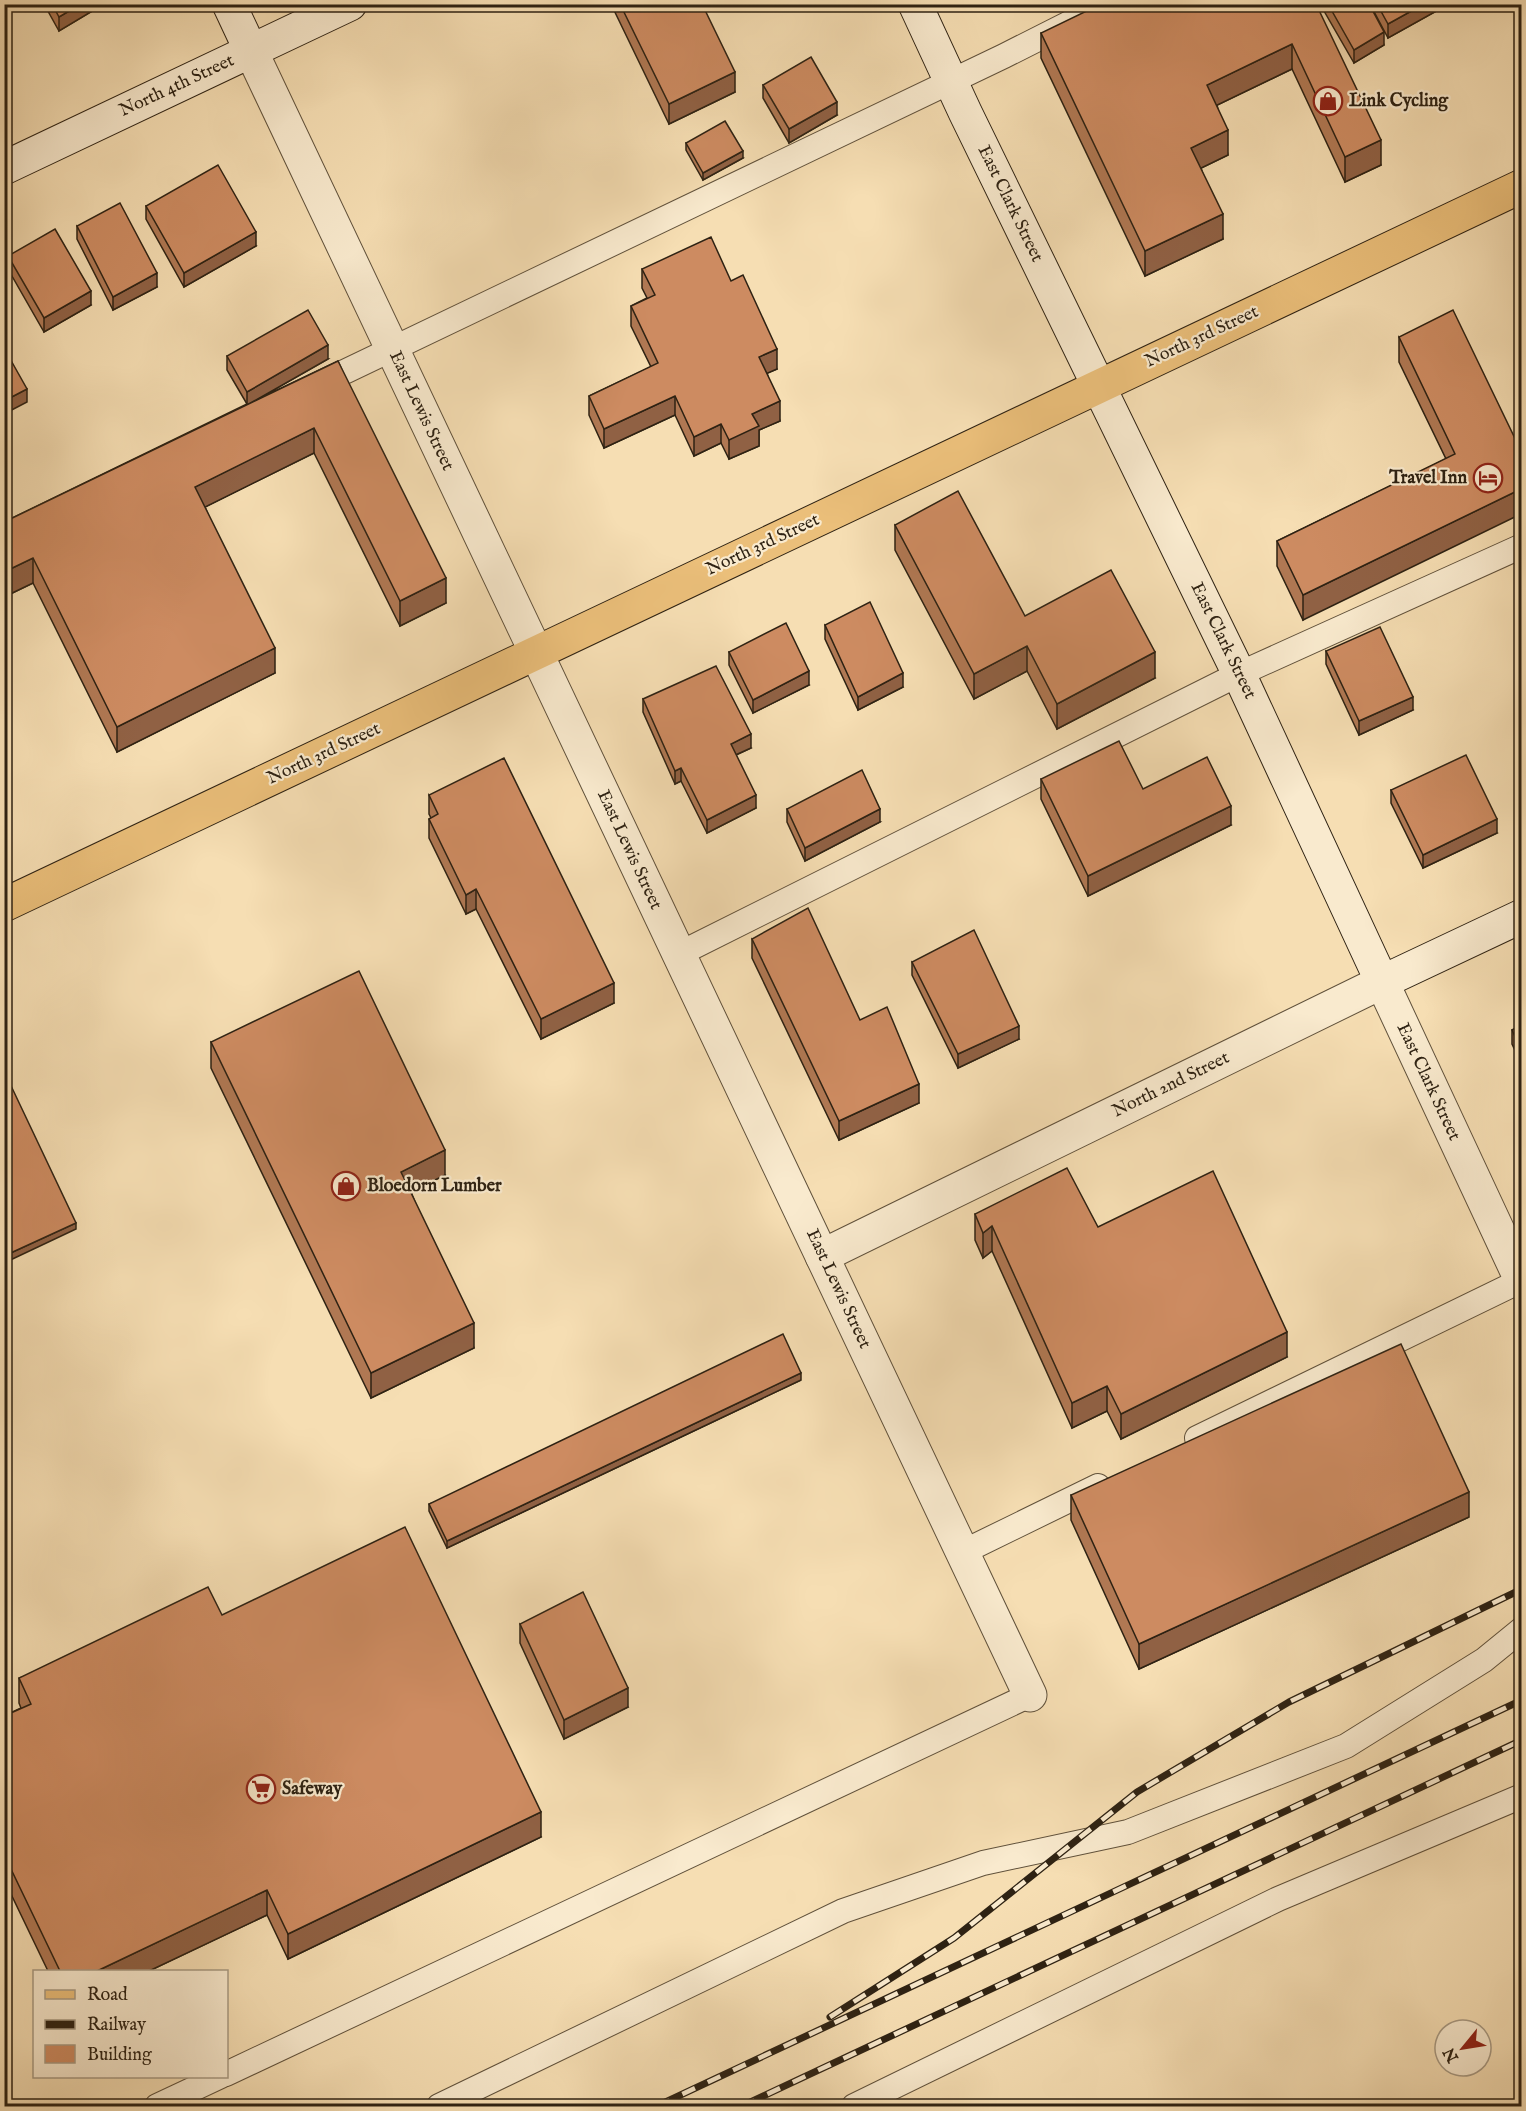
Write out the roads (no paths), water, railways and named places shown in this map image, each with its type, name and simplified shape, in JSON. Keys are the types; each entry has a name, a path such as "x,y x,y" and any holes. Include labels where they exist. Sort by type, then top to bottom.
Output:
{"main road":[{"name":"North 3rd Street","path":"4,905 1521,186"}],"street":[{"name":"East Lewis Street","path":"229,4 1030,1695"},
{"name":"North 4th Street","path":"4,168 350,4"},
{"name":"East Clark Street","path":"915,4 1239,675 1521,1281"},
{"name":"North 2nd Street","path":"822,1256 1521,916"}],"lane":[{"path":"295,395 1107,4"},
{"path":"679,954 1239,675 1521,546"},
{"path":"1177,1447 1521,1281"},
{"path":"963,1552 1113,1479"},
{"path":"439,2106 843,1911 983,1863 1128,1832 1346,1746 1484,1660 1521,1629"},
{"path":"228,2073 1030,1695"},
{"path":"855,2106 1278,1899 1521,1796"},
{"path":"157,2106 217,2078"}],"railway":[{"path":"830,2017 954,1938 1137,1792 1289,1702 1522,1589"},
{"path":"657,2106 1522,1700"},
{"path":"742,2106 1522,1740"}],"place":[{"name":"Link Cycling","path":"1328,101"},
{"name":"Travel Inn","path":"1488,478"},
{"name":"Bloedorn Lumber","path":"346,1186"},
{"name":"Safeway","path":"261,1789"}]}
